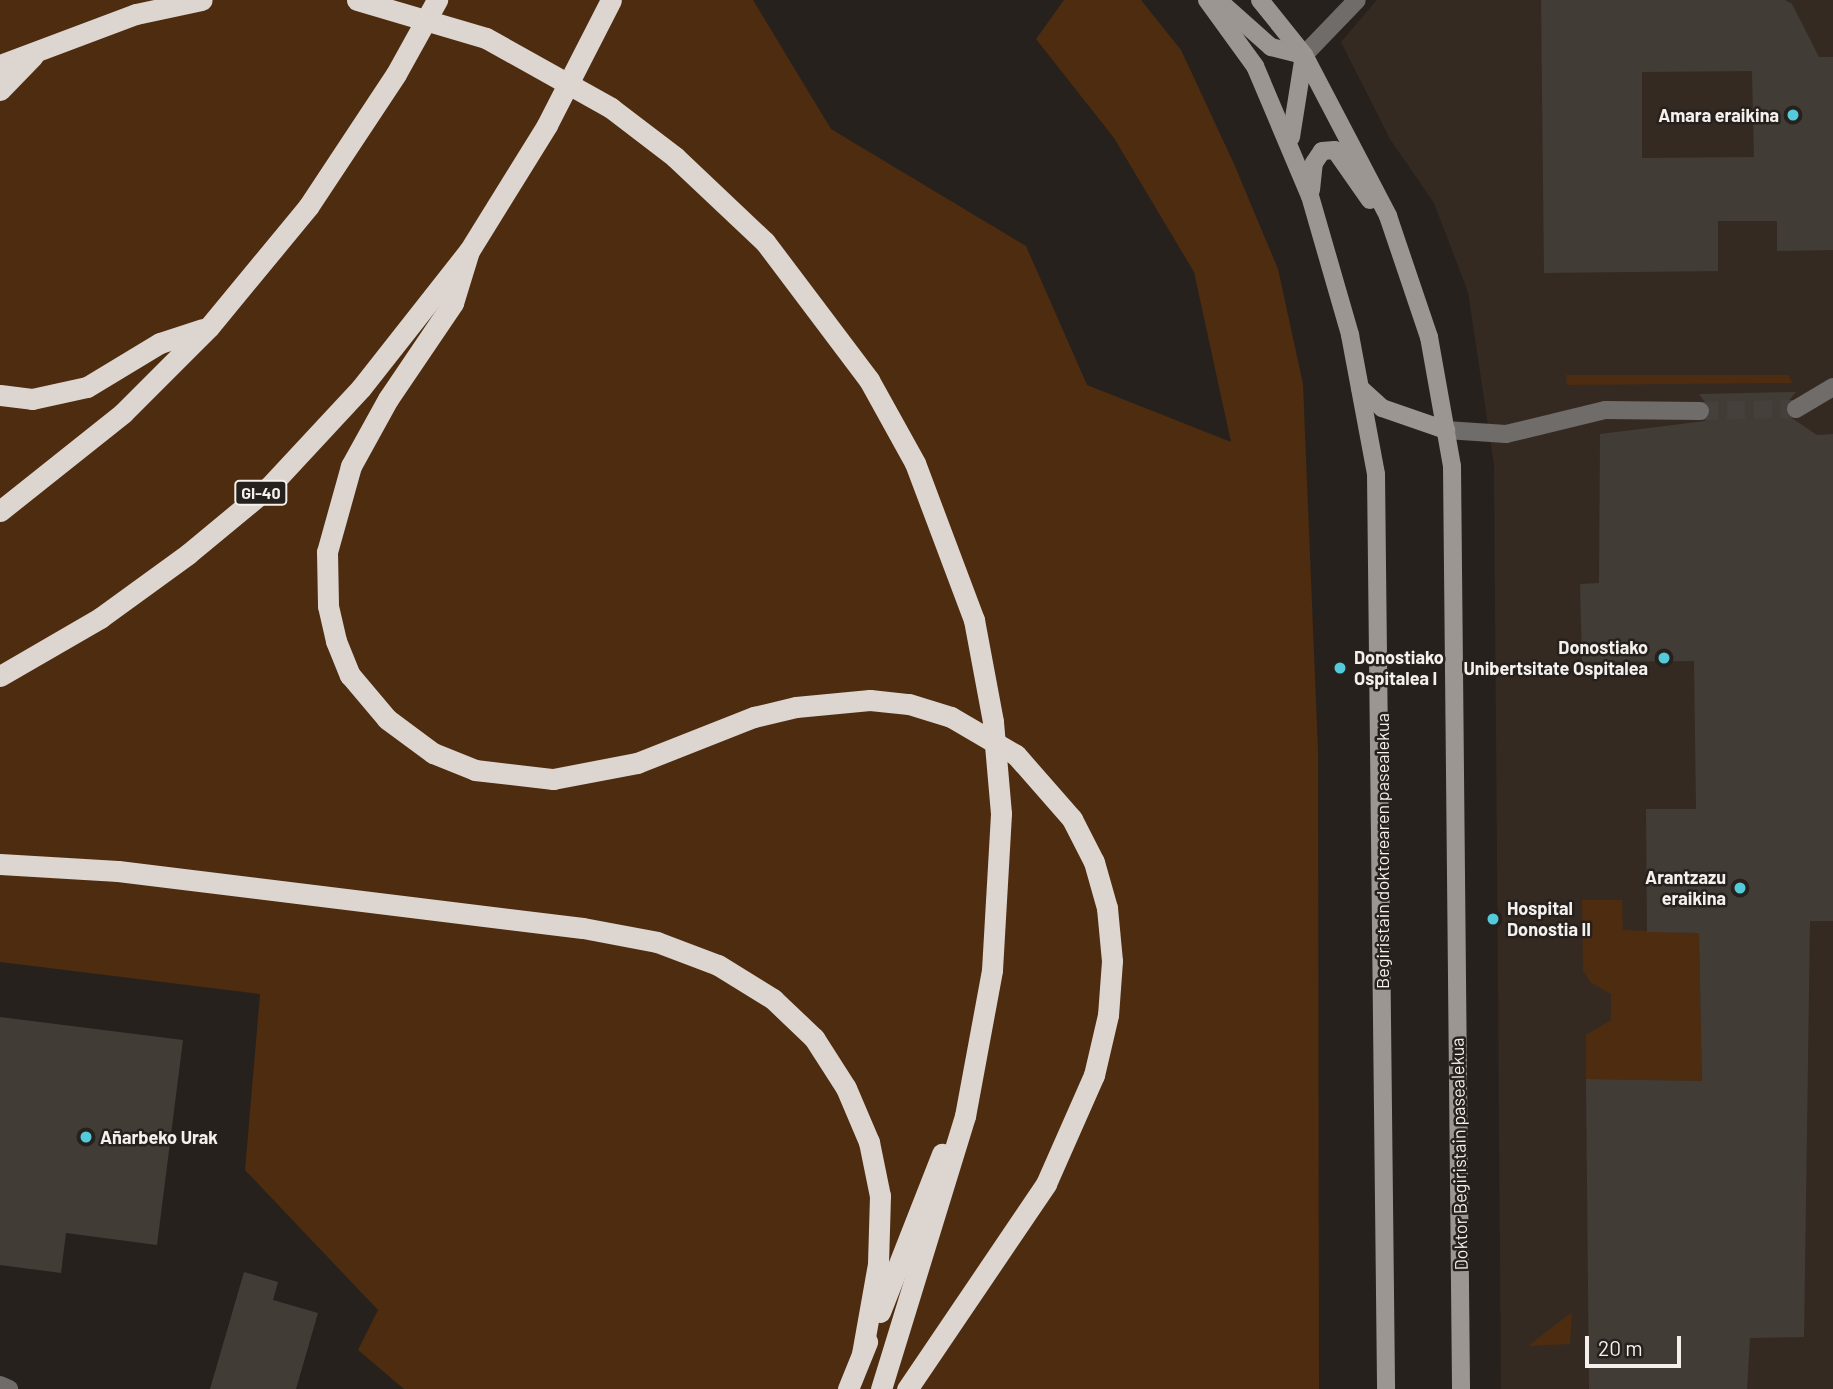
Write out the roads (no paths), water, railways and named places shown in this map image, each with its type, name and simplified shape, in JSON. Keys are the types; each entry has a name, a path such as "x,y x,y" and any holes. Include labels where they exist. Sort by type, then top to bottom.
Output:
{"highway":[{"path":"0,65 33,56 90,29 202,0"},
{"path":"357,0 486,38 611,108 676,157 765,242 869,380 915,463 974,620 993,722 1001,813 999,902 983,1021 946,1187 881,1389"},
{"path":"0,511 123,413 209,327 308,207 397,74 437,0"},
{"name":"GI-40","path":"0,676 100,618 269,487 361,388 469,251 547,125 611,0"},
{"path":"0,90 33,56"},
{"path":"469,251 453,303 388,399 351,466 327,552 328,606 336,641 350,674 387,719 433,753 475,770 553,779 637,763 754,717 796,707 870,700 909,704 951,717 1016,755 1072,819 1094,862 1107,908 1112,961 1108,1015 1094,1075 1046,1184 907,1389"},
{"path":"0,395 32,399 88,387 160,343 209,327"},
{"path":"0,864 118,871 583,928 657,942 718,965 773,999 814,1038 846,1088 869,1142 880,1196 878,1264 862,1354"},
{"path":"848,1389 952,1127 983,1021"}],"main road":[{"name":"Begiristain doktorearen pasealekua","path":"1207,0 1255,66 1291,142 1310,196 1360,388 1379,521 1386,1389"},
{"path":"1218,0 1271,47 1304,54"},
{"name":"Begiristain doktorearen pasealekua","path":"1260,0 1304,54 1388,216 1429,337 1453,482 1457,919"},
{"name":"Begiristain doktorearen pasealekua","path":"1291,142 1304,54"},
{"name":"Begiristain doktorearen pasealekua","path":"1310,196 1314,163 1322,152 1335,150 1367,197 1388,216"},
{"path":"1360,388 1382,408 1446,430"},
{"name":"Doktor Begiristain pasealekua","path":"1457,919 1461,1389"}],"street":[{"path":"1304,54 1357,0"},
{"path":"1796,409 1830,386"},
{"path":"1446,430 1494,435 1605,410 1700,411"},
{"path":"0,1385 9,1389"}],"tunnel":[{"path":"1700,411 1796,409"}],"place":[{"name":"Amara eraikina","path":"1793,115"},
{"name":"Donostiako Unibertsitate Ospitalea","path":"1664,658"},
{"name":"Donostiako Ospitalea I","path":"1340,668"},
{"name":"Arantzazu eraikina","path":"1740,888"},
{"name":"Hospital Donostia II","path":"1493,919"},
{"name":"Añarbeko Urak","path":"86,1137"}]}
